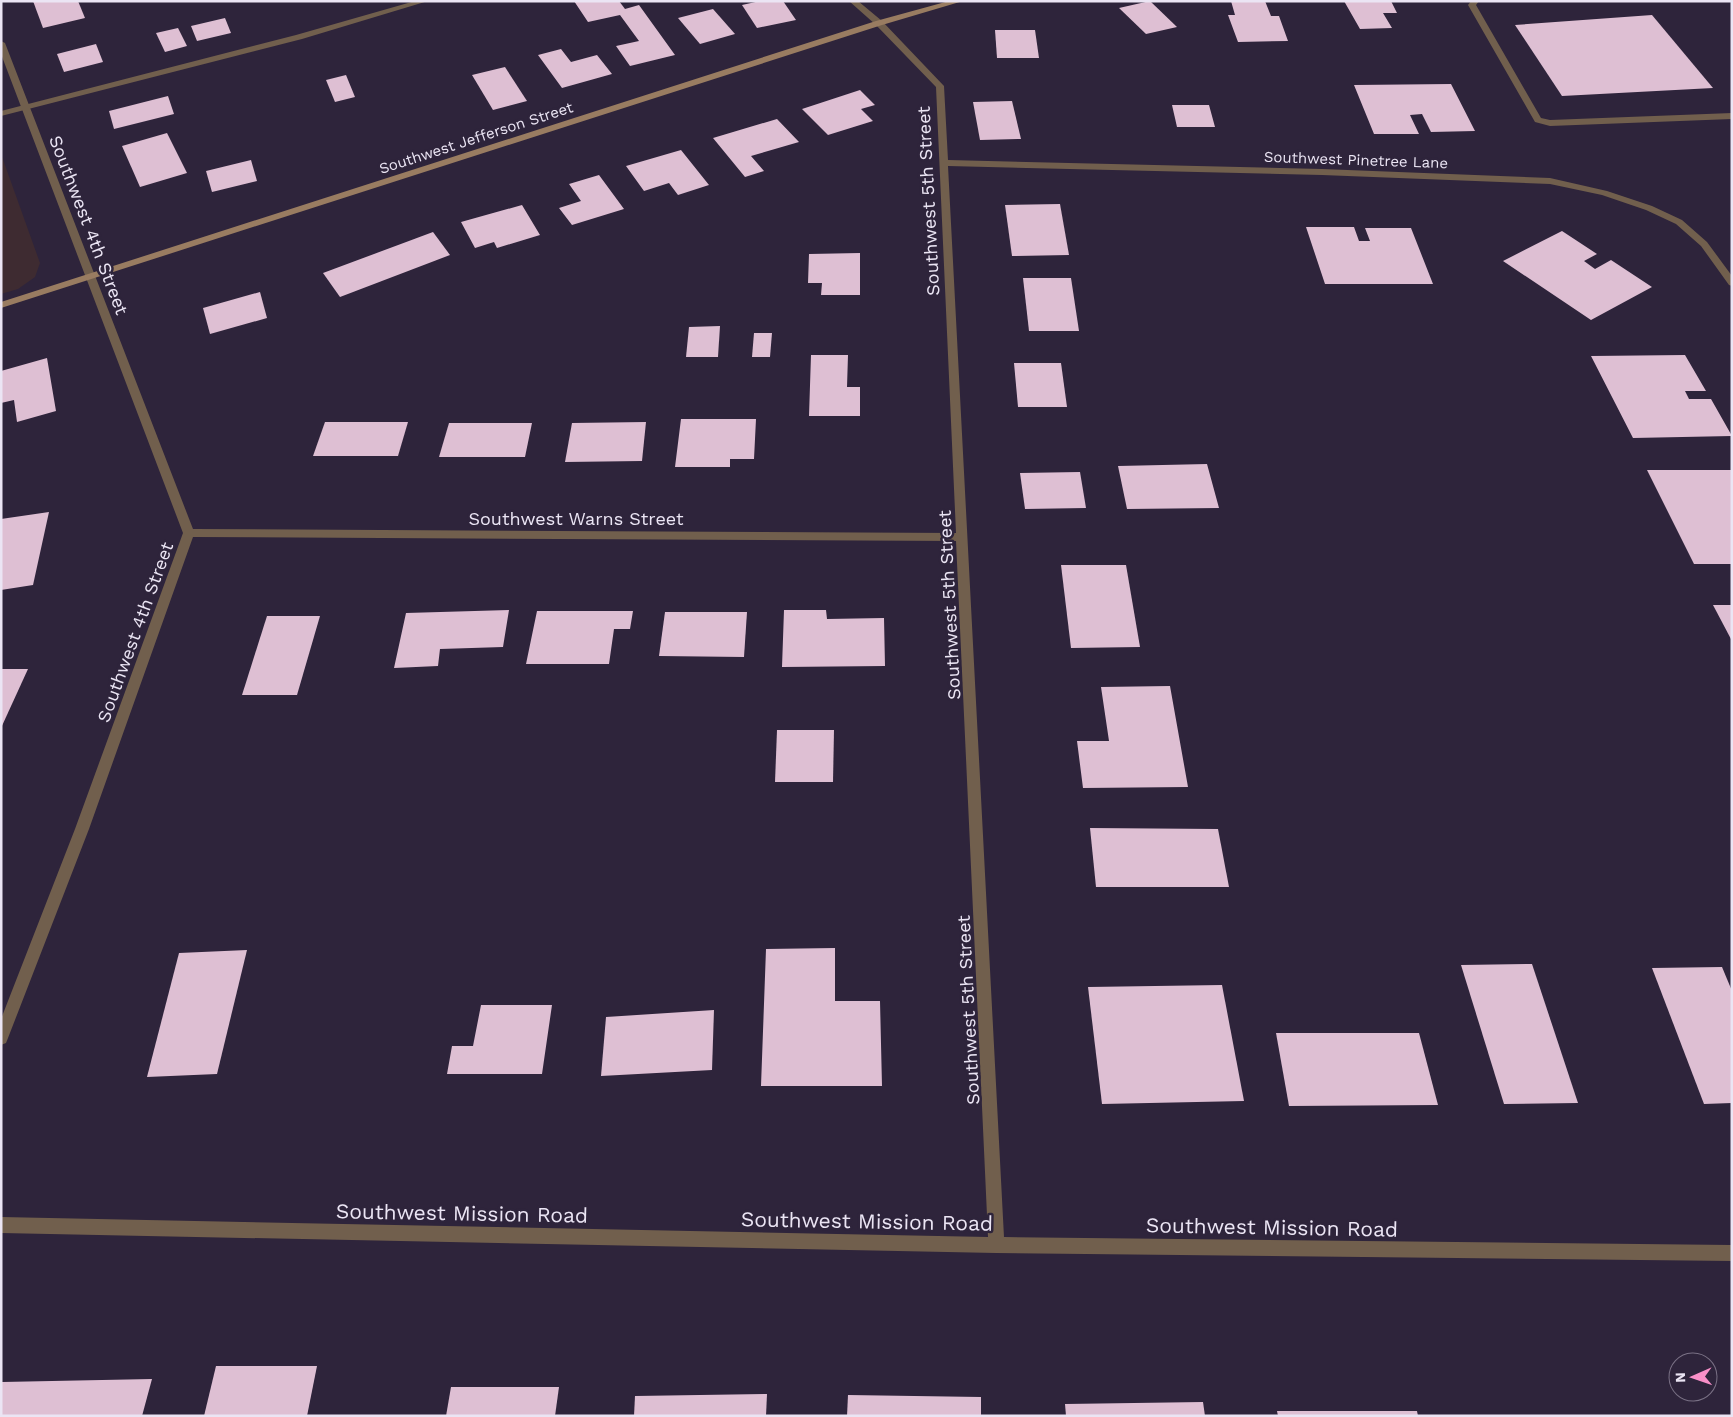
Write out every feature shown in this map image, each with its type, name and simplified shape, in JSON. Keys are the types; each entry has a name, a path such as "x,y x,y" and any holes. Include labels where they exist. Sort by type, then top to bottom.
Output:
{"main road":[{"name":"Southwest Jefferson Street","path":"1,305 880,23 959,1"}],"street":[{"path":"1,114 299,37 424,1"},
{"name":"Southwest 5th Street","path":"853,1 880,23 940,86 996,1245"},
{"path":"1475,1 1472,5 1538,120 1550,123 1732,116"},
{"name":"Southwest 4th Street","path":"1,43 189,533 82,829 1,1038"},
{"name":"Southwest Pinetree Lane","path":"943,163 1322,172 1550,181 1604,192 1649,208 1679,222 1704,244 1732,283"},
{"name":"Southwest Warns Street","path":"189,533 963,538"},
{"name":"Southwest Mission Road","path":"1,1225 996,1245 1732,1253"}],"shaded area":[{"path":"1,154 40,263 35,277 18,289 1,294"}],"building":[{"path":"33,1 78,1 85,18 43,28"},
{"path":"574,1 619,1 625,9 639,5 675,55 630,66 616,46 639,41 620,15 588,22"},
{"path":"760,1 783,1 796,20 757,28 742,5"},
{"path":"1150,1 1177,27 1146,34 1119,8"},
{"path":"1231,1 1265,1 1271,16 1279,16 1288,41 1238,42 1228,15 1235,15"},
{"path":"1344,1 1391,1 1397,13 1383,13 1392,28 1360,29"},
{"path":"713,9 735,34 700,44 678,18"},
{"path":"1652,15 1713,88 1562,96 1515,25"},
{"path":"225,18 231,33 197,41 191,26"},
{"path":"178,28 187,46 165,52 156,33"},
{"path":"995,30 1035,30 1039,58 997,58"},
{"path":"96,44 103,62 64,72 57,54"},
{"path":"561,49 571,62 597,55 612,74 562,88 538,55"},
{"path":"505,67 527,101 493,110 472,75"},
{"path":"346,75 355,97 335,102 326,80"},
{"path":"1451,84 1475,131 1431,132 1422,114 1410,115 1419,134 1374,134 1354,85"},
{"path":"860,90 875,105 861,109 873,121 828,135 802,109"},
{"path":"168,96 174,114 114,129 109,111"},
{"path":"1012,101 1021,139 980,140 973,102"},
{"path":"1172,105 1209,105 1215,127 1177,127"},
{"path":"777,119 799,142 751,156 764,171 745,177 713,138"},
{"path":"167,133 187,173 140,187 122,146"},
{"path":"681,150 709,185 678,195 669,183 644,191 626,166"},
{"path":"251,160 257,181 212,192 206,171"},
{"path":"599,175 624,209 572,225 559,208 581,201 569,184"},
{"path":"1060,204 1069,255 1012,256 1005,205"},
{"path":"522,205 540,235 497,248 494,242 475,248 461,222"},
{"path":"1306,227 1354,227 1359,241 1370,241 1365,228 1411,228 1433,284 1325,284"},
{"path":"1562,231 1597,254 1584,261 1595,269 1611,260 1652,287 1591,320 1503,261"},
{"path":"433,232 450,255 340,297 323,273"},
{"path":"860,253 860,295 821,295 822,283 808,283 809,254"},
{"path":"1023,278 1071,278 1079,331 1029,331"},
{"path":"260,292 267,318 210,334 203,308"},
{"path":"720,326 718,357 686,357 689,327"},
{"path":"754,333 772,333 770,357 752,357"},
{"path":"811,355 848,355 847,387 860,387 860,416 809,416"},
{"path":"1685,355 1706,391 1685,391 1689,399 1711,399 1732,436 1633,438 1591,356"},
{"path":"47,358 56,411 17,422 14,400 1,403 1,371"},
{"path":"1014,363 1061,363 1067,407 1018,407"},
{"path":"681,419 756,419 754,459 730,459 730,467 675,467"},
{"path":"325,422 408,422 398,456 313,456"},
{"path":"646,422 642,461 565,462 572,423"},
{"path":"449,423 532,423 525,457 439,457"},
{"path":"1207,464 1219,508 1127,509 1118,466"},
{"path":"1647,470 1732,470 1732,564 1694,564"},
{"path":"1080,472 1086,508 1025,509 1020,473"},
{"path":"49,512 33,585 1,590 1,519"},
{"path":"1061,565 1126,565 1140,647 1071,648"},
{"path":"1713,605 1732,605 1732,641"},
{"path":"509,610 503,647 440,649 438,666 394,668 406,613"},
{"path":"784,610 826,610 827,619 884,618 885,666 782,667"},
{"path":"537,611 633,611 630,629 614,629 609,664 526,664"},
{"path":"665,612 747,612 744,657 659,656"},
{"path":"267,616 320,616 297,695 242,695"},
{"path":"1,669 28,669 1,728"},
{"path":"1170,686 1188,787 1083,788 1077,741 1109,741 1101,687"},
{"path":"777,730 834,730 833,782 775,782"},
{"path":"1090,828 1218,829 1229,887 1096,887"},
{"path":"835,948 835,1001 880,1001 882,1086 761,1086 766,949"},
{"path":"247,950 217,1074 147,1077 179,953"},
{"path":"1532,964 1578,1103 1504,1104 1461,965"},
{"path":"1722,967 1732,991 1732,1103 1704,1104 1652,968"},
{"path":"1222,985 1244,1101 1102,1104 1088,987"},
{"path":"481,1005 552,1005 542,1074 447,1074 452,1046 473,1046"},
{"path":"714,1010 712,1070 601,1076 606,1017"},
{"path":"1276,1033 1419,1033 1438,1105 1289,1106"},
{"path":"216,1366 317,1366 307,1416 204,1416"},
{"path":"152,1379 142,1416 1,1416 2,1382"},
{"path":"451,1387 559,1387 555,1416 446,1416"},
{"path":"767,1394 766,1416 634,1416 635,1396"},
{"path":"848,1395 981,1397 981,1416 847,1416"},
{"path":"1203,1402 1205,1416 1066,1416 1065,1404"},
{"path":"1277,1411 1417,1411 1418,1416 1278,1416"}]}
